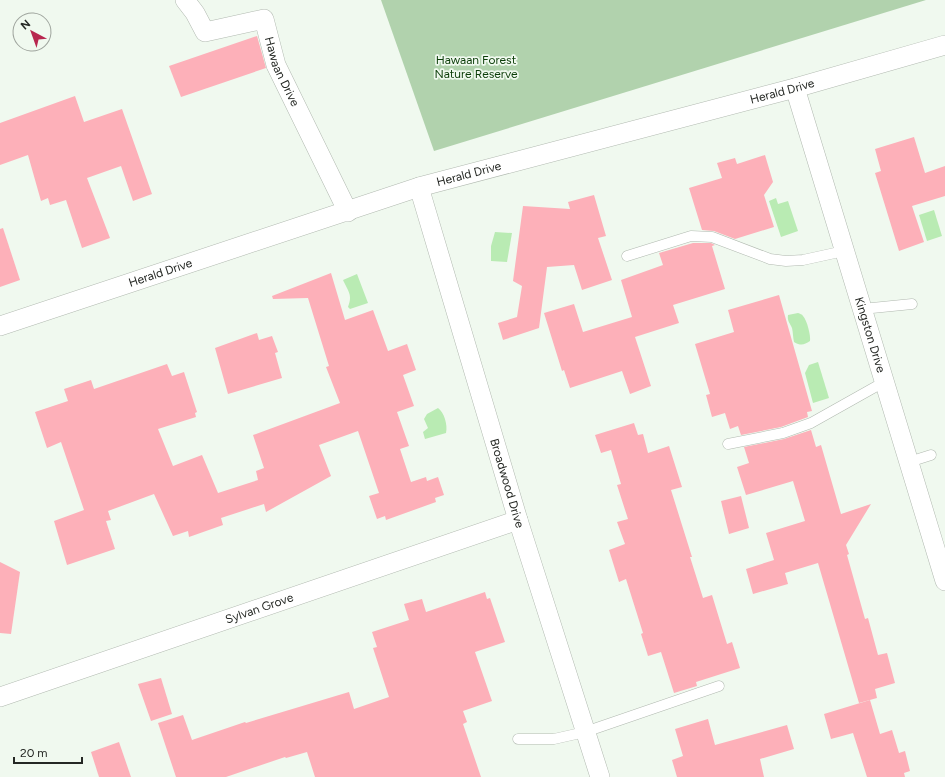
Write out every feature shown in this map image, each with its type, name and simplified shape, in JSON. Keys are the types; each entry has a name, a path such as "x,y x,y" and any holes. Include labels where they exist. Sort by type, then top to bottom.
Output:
{"street":[{"name":"Hawaan Drive","path":"185,0 195,13 205,32 264,19 276,65 348,212"},
{"name":"Herald Drive","path":"0,326 420,187 795,88 945,45"},
{"name":"Kingston Drive","path":"795,88 945,581"},
{"name":"Broadwood Drive","path":"420,187 518,520 600,777"},
{"name":"Sylvan Grove","path":"0,697 518,520"}],"lane":[{"path":"627,256 691,236 712,237 770,259 786,261 803,260 844,251"},
{"path":"862,309 912,304"},
{"path":"728,444 783,434 811,423 884,382"},
{"path":"909,462 932,456"},
{"path":"518,739 554,739 585,732 719,686"}],"green space":[{"name":"Hawaan Forest Nature Reserve","path":"381,0 926,0 434,151"}],"shaded area":[{"path":"776,198 778,204 788,201 798,231 781,237 769,201"},
{"path":"934,210 942,236 927,241 919,215"},
{"path":"495,232 512,233 507,262 491,261 491,246"},
{"path":"357,274 368,303 350,309 348,307 350,296 343,280"},
{"path":"798,313 804,318 810,336 810,341 802,344 794,342 792,328 788,319 788,315"},
{"path":"818,362 829,398 813,403 805,373 809,365"},
{"path":"438,408 442,412 445,419 446,433 425,439 423,432 428,428 424,419 427,414"}],"building":[{"path":"257,36 266,68 181,97 169,66"},
{"path":"75,96 84,122 122,109 152,194 133,201 121,166 87,178 110,238 82,248 66,200 50,205 48,198 41,201 28,155 0,165 0,123"},
{"path":"914,137 925,173 945,166 945,196 912,206 924,242 899,251 875,173 881,171 875,149"},
{"path":"765,155 773,182 764,195 774,227 735,239 714,231 702,230 689,188 722,178 717,163 735,158 737,164"},
{"path":"594,195 606,236 598,238 612,280 582,290 574,265 547,267 539,328 503,340 498,323 517,317 522,286 513,281 523,206 570,209 568,202"},
{"path":"3,228 20,280 0,287 0,229"},
{"path":"693,243 711,243 715,245 712,246 725,289 673,305 679,323 635,337 651,386 630,394 622,371 570,388 564,370 562,371 544,313 574,304 583,332 632,317 621,280 663,265 659,253"},
{"path":"331,273 345,320 373,310 388,351 407,344 416,370 403,375 414,406 397,412 409,446 400,449 411,482 426,477 427,481 438,477 444,495 435,498 436,502 386,520 385,516 377,519 369,496 379,493 358,431 319,445 331,476 266,512 264,504 221,518 223,525 189,537 188,531 173,536 154,494 108,511 111,520 106,521 115,549 67,565 54,521 84,510 61,442 47,448 35,412 68,401 64,389 91,380 94,389 167,364 172,376 184,372 197,412 195,413 196,417 158,429 173,466 202,455 218,493 258,480 256,471 264,468 253,435 340,403 326,367 329,366 308,298 273,299 272,296"},
{"path":"779,295 812,411 807,412 808,417 781,427 741,435 738,426 730,429 725,413 712,417 706,395 710,394 695,344 734,332 728,310"},
{"path":"257,333 259,340 272,336 278,352 275,353 282,378 228,394 215,348"},
{"path":"634,423 638,435 643,434 648,453 669,446 682,487 671,490 703,598 712,595 727,644 732,642 740,668 696,682 697,686 674,693 661,652 648,656 641,634 643,633 626,579 619,582 609,550 625,544 617,522 628,519 617,485 621,484 611,450 601,453 595,435"},
{"path":"811,430 816,447 821,445 841,514 871,504 846,545 849,554 847,555 865,619 868,618 878,655 887,653 895,683 875,689 877,698 859,703 818,563 785,573 788,584 753,594 746,569 774,560 766,533 805,521 793,481 746,495 737,467 749,463 744,447 784,439"},
{"path":"741,496 749,528 729,534 721,501"},
{"path":"0,562 20,572 11,634 0,633"},
{"path":"485,592 487,599 490,598 505,642 475,652 492,701 463,711 467,722 463,724 481,777 315,777 307,752 285,757 226,777 176,777 158,723 183,715 192,740 245,722 246,723 349,692 354,709 389,697 373,648 377,647 372,632 409,620 404,604 422,599 426,612"},
{"path":"161,678 172,714 151,721 138,684"},
{"path":"870,700 880,734 892,730 899,753 905,751 910,771 904,773 905,777 867,777 853,733 831,739 824,714"},
{"path":"708,719 715,745 787,725 794,749 760,759 764,777 677,777 672,760 683,756 675,729"},
{"path":"119,742 131,777 99,777 91,752"}]}
